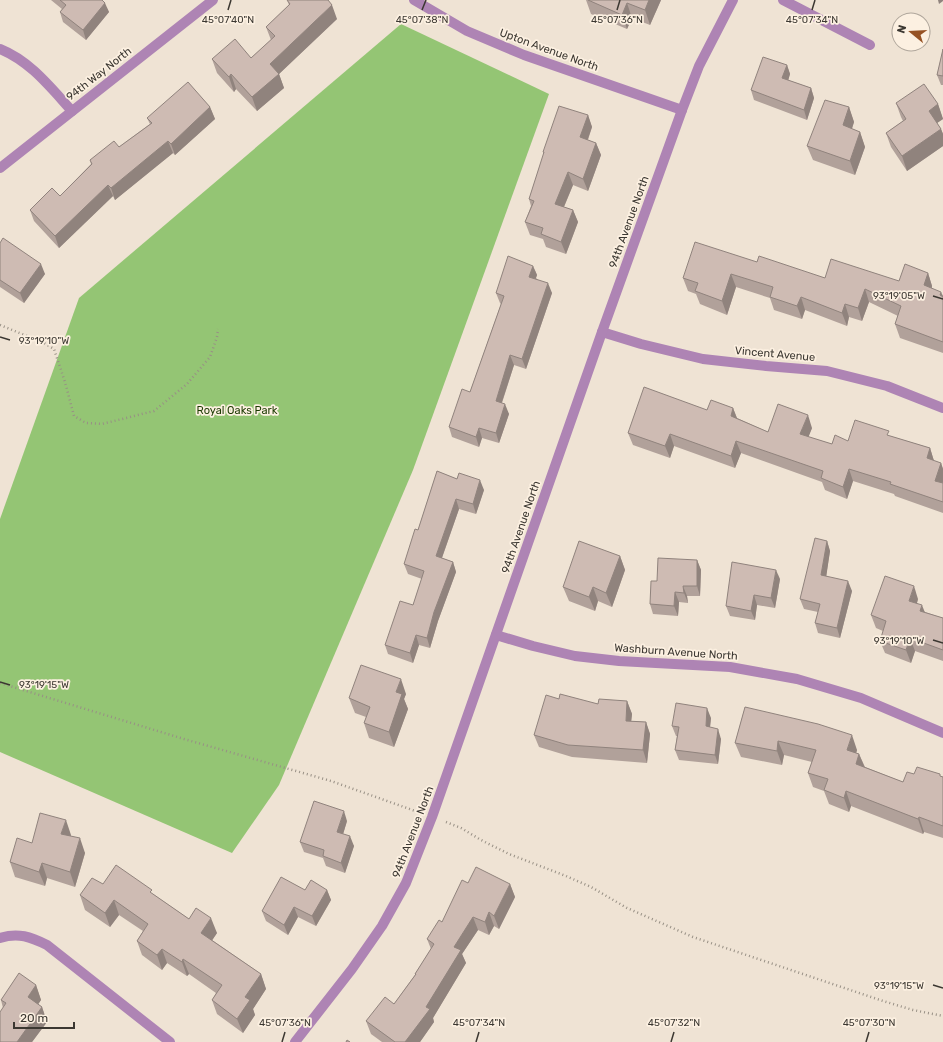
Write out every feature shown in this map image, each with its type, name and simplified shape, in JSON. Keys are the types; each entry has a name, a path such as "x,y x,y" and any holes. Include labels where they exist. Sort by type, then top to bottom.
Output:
{"street":[{"name":"94th Way North","path":"0,168 214,0"},
{"name":"Upton Avenue North","path":"414,0 467,31 524,55 682,110"},
{"name":"94th Avenue North","path":"295,1042 352,969 382,926 406,884 432,817 602,332 682,110 699,66 733,0"},
{"path":"783,0 870,45"},
{"path":"0,49 9,52 30,66 72,110"},
{"name":"Vincent Avenue","path":"602,332 641,344 703,359 827,371 886,386 943,408"},
{"name":"Washburn Avenue North","path":"496,635 533,646 576,656 619,661 730,667 797,679 861,698 943,733"},
{"path":"0,938 10,934 31,937 47,945 170,1042"}],"path":[{"path":"0,325 44,343 54,350 65,382 74,416 86,423 102,424 154,411 187,384 210,357 218,329"},
{"path":"0,683 184,739 331,781 419,812"},
{"path":"445,822 461,828 509,854 566,876 590,887 627,908 693,937 883,1001 913,1010 943,1016"}],"green space":[{"name":"Royal Oaks Park","path":"401,24 549,94 413,470 279,785 232,853 0,752 0,519 79,298"}],"building":[{"path":"60,0 102,0 105,3 83,30 60,12 66,5"},
{"path":"287,0 328,0 332,5 270,64 279,74 252,97 231,74 229,77 212,59 235,39 251,58 275,36 266,27 290,4"},
{"path":"588,0 649,0 645,10 627,3 622,15"},
{"path":"943,49 943,76 937,75"},
{"path":"763,57 787,65 782,78 811,88 804,110 751,90"},
{"path":"188,82 210,107 171,144 168,141 111,188 108,185 55,236 30,210 52,188 60,196 92,164 90,160 114,141 119,147 152,123 147,118"},
{"path":"924,84 938,104 929,111 941,129 902,156 886,133 906,119 896,103"},
{"path":"825,100 849,107 843,125 860,132 850,161 807,146"},
{"path":"559,106 588,115 580,137 596,143 583,179 568,172 555,204 573,210 561,242 541,234 543,228 525,222 534,201 529,199"},
{"path":"3,238 41,264 20,293 0,280 0,243"},
{"path":"695,242 757,262 759,256 825,278 831,259 899,281 905,264 928,273 924,285 941,292 940,295 943,297 943,342 895,324 901,306 865,289 858,308 845,304 842,313 801,297 797,306 770,297 773,287 731,274 722,301 695,291 698,283 683,278"},
{"path":"508,256 533,266 529,277 548,283 522,359 510,355 496,401 505,404 496,433 479,428 476,437 449,427 462,389 470,392 504,296 496,293"},
{"path":"644,387 707,410 711,400 733,408 731,416 768,432 778,404 808,415 800,434 832,444 835,435 848,441 855,420 889,431 887,435 930,448 927,458 941,463 935,481 943,483 943,502 890,484 891,482 849,469 843,487 821,478 823,471 736,441 731,456 670,434 665,446 628,433"},
{"path":"437,471 457,479 459,473 480,480 473,504 456,499 436,556 453,562 434,612 427,638 416,635 410,653 385,645 400,601 413,605 424,571 404,564 415,529 418,530"},
{"path":"815,538 827,541 821,575 848,581 837,628 815,623 820,604 800,599"},
{"path":"579,541 620,556 606,593 593,587 589,597 563,587"},
{"path":"658,558 697,560 697,586 683,586 684,593 675,592 674,606 650,604 651,581 657,581"},
{"path":"732,562 776,570 771,598 754,595 751,611 726,606"},
{"path":"885,576 914,586 909,601 922,605 920,611 943,618 943,650 910,638 906,650 880,641 886,621 871,615"},
{"path":"361,665 401,679 396,692 402,694 389,732 364,723 370,707 349,698"},
{"path":"560,694 598,704 599,699 627,701 626,721 646,722 643,750 568,745 534,735 546,695 559,699"},
{"path":"676,703 707,708 706,726 718,729 715,755 675,750 679,727 672,726"},
{"path":"745,707 818,724 852,735 847,750 859,754 856,764 903,782 907,772 914,774 917,767 940,774 940,776 943,777 943,826 919,817 918,819 846,791 844,798 824,790 828,779 808,773 816,750 778,741 777,751 735,743"},
{"path":"314,801 344,811 337,832 350,836 341,863 323,856 324,850 300,842"},
{"path":"40,813 66,820 61,834 80,838 70,872 42,863 39,872 10,862 17,838 32,843"},
{"path":"116,865 152,890 150,892 189,919 196,908 211,918 201,933 261,974 245,997 250,1000 237,1019 212,1000 222,985 183,959 182,962 162,949 157,955 137,941 148,924 114,900 105,913 80,895 92,878 103,884"},
{"path":"476,867 510,884 494,916 489,912 485,922 473,917 454,947 461,950 426,1007 430,1009 405,1042 395,1042 366,1021 385,997 394,1004 416,974 434,944 427,939 439,920 442,922 462,880 468,883"},
{"path":"281,877 305,890 311,880 327,890 312,916 294,907 284,925 262,911"},
{"path":"19,973 36,985 28,997 42,1007 17,1042 0,1042 0,1012 6,1003 1,1000"}]}
